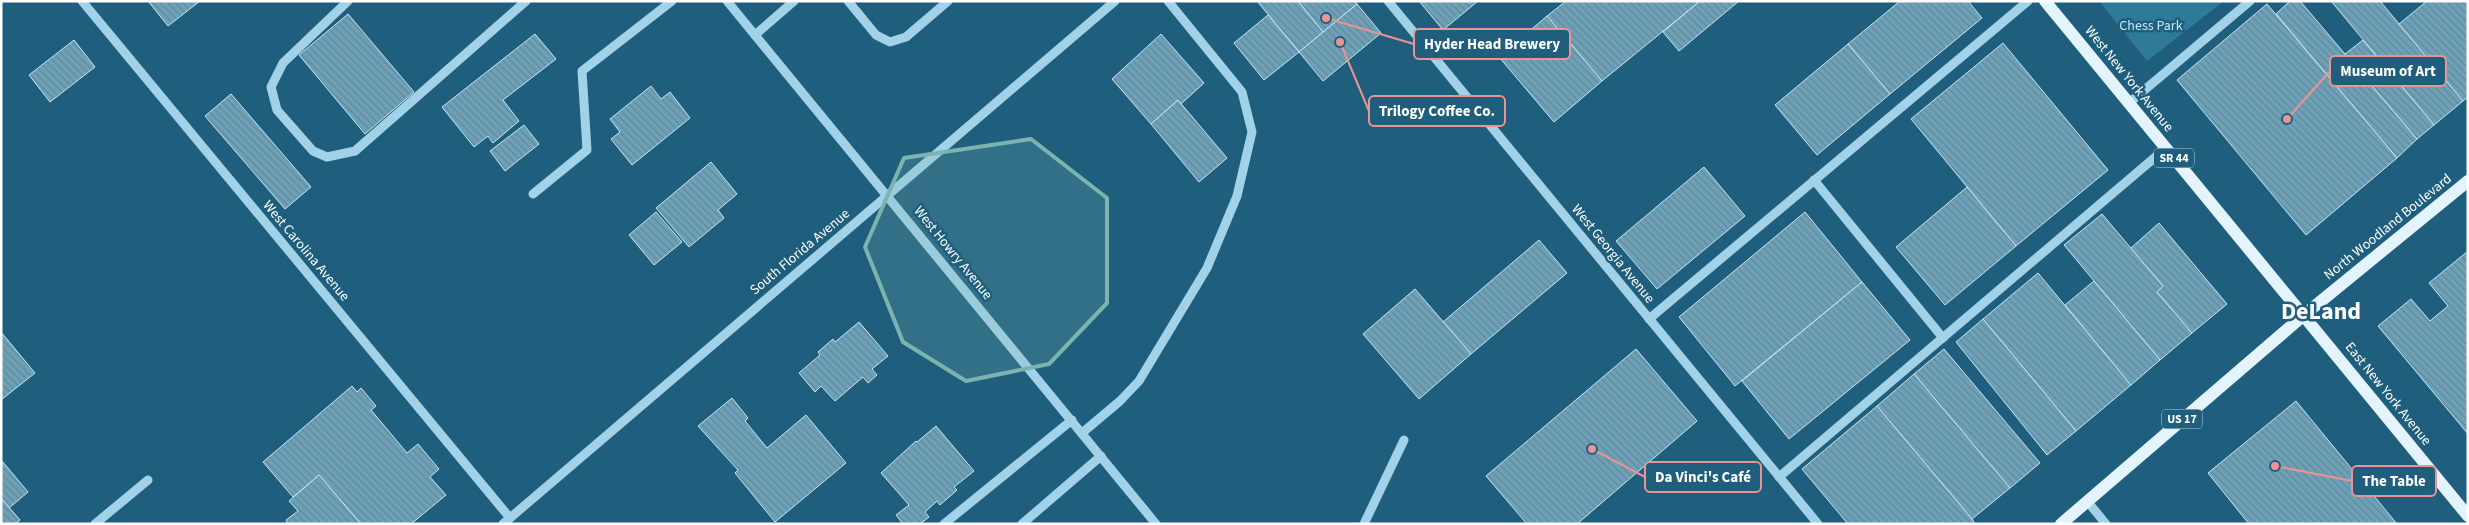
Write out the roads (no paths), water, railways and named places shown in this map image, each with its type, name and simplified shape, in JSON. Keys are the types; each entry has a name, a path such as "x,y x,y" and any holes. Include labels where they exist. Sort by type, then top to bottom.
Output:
{"main road":[{"name":"West New York Avenue","path":"2045,1 2304,315"},
{"name":"North Woodland Boulevard","path":"2304,315 2468,181"},
{"name":"US 17","path":"2061,524 2304,315"},
{"name":"East New York Avenue","path":"2304,315 2468,516"}],"street":[{"name":"West Carolina Avenue","path":"82,1 506,521"},
{"path":"348,1 283,63 271,87 277,110 313,151 327,157 355,150 526,1"},
{"path":"533,194 588,150 582,71 672,1"},
{"name":"West Howry Avenue","path":"727,1 1156,524"},
{"path":"755,35 794,1"},
{"path":"848,1 876,35 890,42 906,37 948,1"},
{"name":"South Florida Avenue","path":"506,521 1115,1"},
{"path":"1082,433 1120,401 1139,381 1207,268 1237,196 1252,132 1242,92 1168,1"},
{"name":"West Georgia Avenue","path":"1388,1 1818,524"},
{"path":"1649,319 2028,1"},
{"path":"2128,103 2250,1"},
{"path":"1779,477 2166,148"},
{"path":"1814,180 1943,338"},
{"path":"944,524 1072,420"},
{"path":"1364,524 1404,440"},
{"path":"1022,524 1101,456"},
{"path":"95,524 148,480"},
{"path":"2087,501 2106,524"}],"place":[{"name":"Hyder Head Brewery","path":"1326,18"},
{"name":"Trilogy Coffee Co.","path":"1340,42"},
{"name":"Museum of Art","path":"2287,119"},
{"name":"Da Vinci's Café","path":"1592,449"},
{"name":"The Table","path":"2275,466"}],"district":[{"name":"DeLand","path":"2321,311"}],"park label":[{"name":"Chess Park","path":"2151,26"}]}
